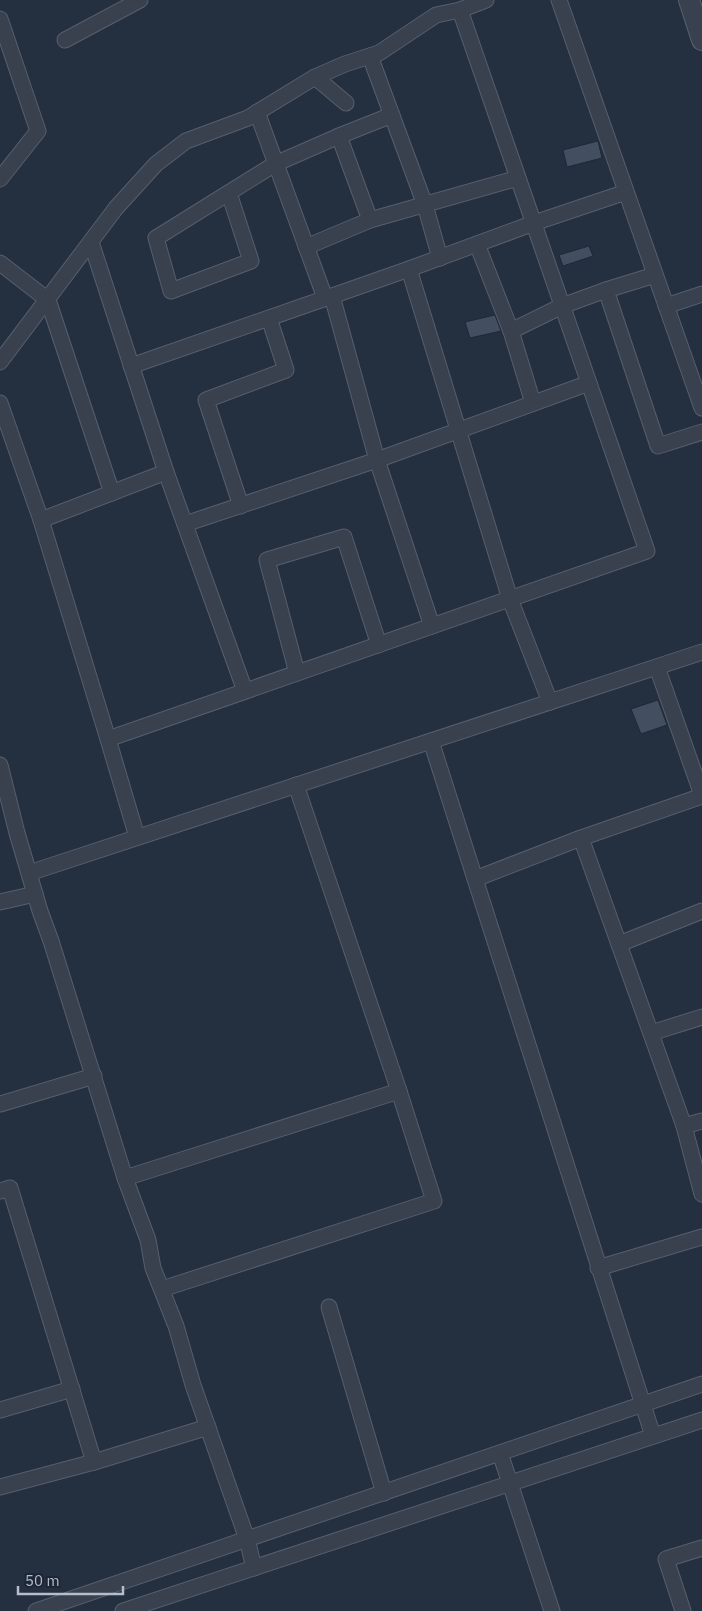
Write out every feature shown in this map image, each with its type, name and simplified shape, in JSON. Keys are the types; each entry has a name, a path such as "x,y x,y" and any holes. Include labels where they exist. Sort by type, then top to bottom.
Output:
{"street":[{"path":"65,40 140,0"},
{"path":"0,362 116,208 156,164 186,141 221,129 257,112 315,77 345,64 379,53 436,15 460,10 486,0"},
{"path":"559,0 702,408"},
{"path":"689,0 702,40"},
{"path":"108,739 647,551 460,10"},
{"path":"0,19 38,131 0,179"},
{"path":"370,56 425,205 440,258"},
{"path":"315,77 346,103"},
{"path":"257,112 306,247 328,297 432,626"},
{"path":"229,193 251,261 171,291 156,238 276,164 392,115"},
{"path":"339,136 370,220"},
{"path":"306,247 370,220 518,178"},
{"path":"131,366 626,192"},
{"path":"91,242 166,472 245,691"},
{"path":"477,244 511,331 533,403"},
{"path":"0,263 48,300 112,493"},
{"path":"409,269 510,599 550,702"},
{"path":"511,331 562,306 655,275"},
{"path":"606,290 658,446 702,432"},
{"path":"666,306 702,294"},
{"path":"241,506 206,400 286,370 269,318"},
{"path":"185,524 378,460 589,383"},
{"path":"0,403 41,520 137,837"},
{"path":"41,520 166,472"},
{"path":"297,673 267,560 344,537 379,645"},
{"path":"29,873 702,652"},
{"path":"475,879 581,838 702,795 657,667"},
{"path":"431,741 653,1436"},
{"path":"0,765 35,894 125,1178 148,1240 153,1268 162,1289 247,1539 254,1568"},
{"path":"162,1289 434,1201 400,1091 296,785"},
{"path":"581,838 684,1126 702,1194"},
{"path":"0,902 35,894"},
{"path":"619,944 702,911"},
{"path":"651,1033 702,1017"},
{"path":"0,1104 94,1076"},
{"path":"125,1178 400,1091"},
{"path":"684,1126 702,1121"},
{"path":"0,1191 10,1188 94,1462"},
{"path":"598,1268 702,1237"},
{"path":"329,1307 384,1492"},
{"path":"36,1611 702,1384"},
{"path":"0,1410 72,1389"},
{"path":"133,1610 254,1568 702,1420"},
{"path":"0,1487 94,1462 208,1427"},
{"path":"500,1453 552,1611"},
{"path":"684,1611 666,1559 702,1548"}],"building":[{"path":"598,141 602,158 567,167 563,150"},
{"path":"589,246 593,256 563,266 559,255"},
{"path":"495,315 501,331 470,338 465,322"},
{"path":"658,700 667,725 641,734 631,709"}]}
